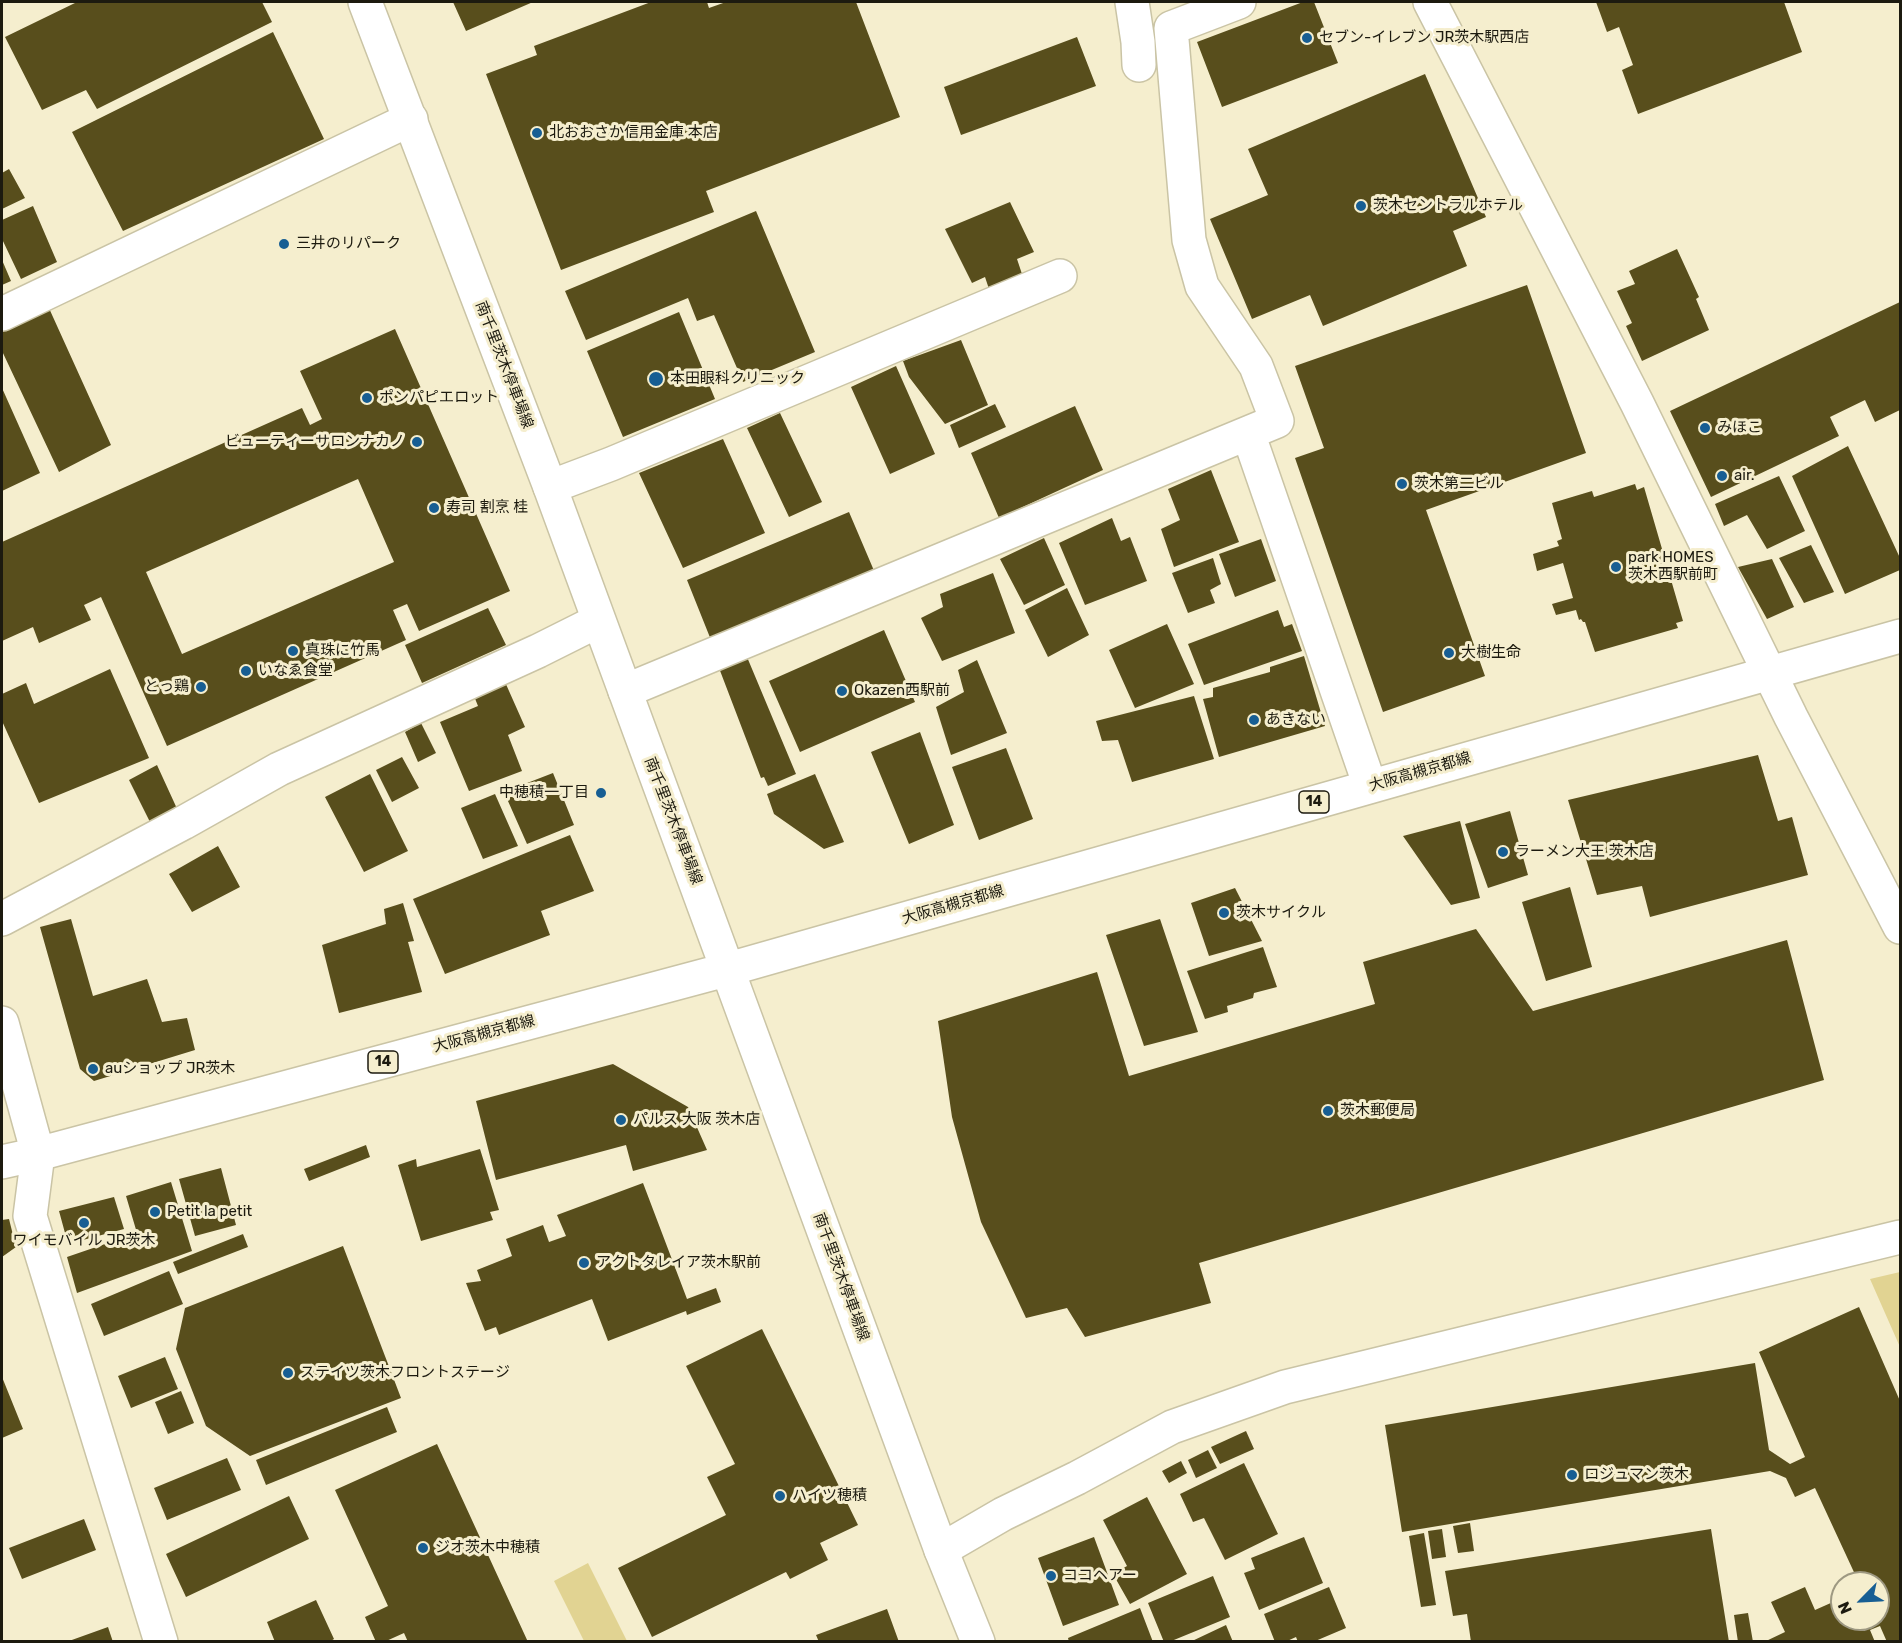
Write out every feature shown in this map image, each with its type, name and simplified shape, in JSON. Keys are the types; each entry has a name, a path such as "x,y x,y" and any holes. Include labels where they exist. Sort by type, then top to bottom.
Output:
{"street":[{"name":"南千里茨木停車場線","path":"365,2 550,487 941,1550 978,1641"},
{"path":"1132,2 1139,53 1171,28 1239,2"},
{"path":"1430,2 1637,403 1770,673 1900,927"},
{"path":"625,691 1277,421 1256,366 1202,286 1189,240 1171,28"},
{"path":"2,314 411,119"},
{"path":"550,487 611,464 1060,276"},
{"path":"1248,432 1370,786"},
{"path":"2,919 279,769 538,651 598,621"},
{"name":"大阪高槻京都線","path":"2,1162 729,969 1900,636"},
{"path":"2,1023 38,1154 30,1215 161,1641"},
{"path":"941,1550 1003,1514 1172,1427 1285,1387 1900,1237"}],"shaded area":[{"path":"1900,1272 1900,1347 1870,1279"},
{"path":"588,1563 627,1641 584,1641 554,1581"}],"building":[{"path":"77,2 262,2 272,22 97,109 86,90 42,110 5,37"},
{"path":"453,2 533,2 466,31"},
{"path":"651,2 707,2 709,8 726,2 856,2 900,117 706,191 714,212 561,270 486,74 537,55 534,46"},
{"path":"1303,2 1314,2 1338,63 1222,107 1197,42"},
{"path":"1596,2 1784,2 1802,52 1638,114 1622,70 1633,65 1619,27 1607,32"},
{"path":"273,32 324,139 123,231 72,132"},
{"path":"1077,37 1096,86 961,135 944,87"},
{"name":"茨木セントラルホテル","path":"1425,74 1486,217 1453,231 1467,266 1323,326 1310,295 1252,319 1210,219 1268,195 1248,149"},
{"path":"9,169 25,198 2,209 2,173"},
{"path":"1010,202 1034,252 1017,259 1022,274 989,289 985,277 972,283 945,229"},
{"path":"33,206 57,262 21,279 2,239 2,220"},
{"path":"756,211 815,352 743,382 714,315 697,321 688,298 586,340 565,291"},
{"path":"1677,249 1699,297 1696,299 1709,330 1642,361 1626,326 1632,323 1617,291 1635,284 1629,271"},
{"path":"2,260 11,281 2,285"},
{"name":"茨木第二ビル","path":"1527,285 1586,453 1426,510 1485,676 1383,712 1295,458 1324,448 1295,366"},
{"path":"1900,302 1900,410 1875,422 1865,400 1830,417 1839,436 1711,497 1670,411"},
{"path":"48,306 111,445 59,472 2,351 2,327"},
{"path":"679,312 715,399 623,437 587,351"},
{"path":"395,329 510,591 419,631 407,604 393,610 406,640 167,746 101,597 84,605 91,620 39,643 33,627 2,641 2,542 302,408 310,425 322,419 300,371","holes":["358,479 394,562 182,654 146,572"]},
{"path":"961,340 988,405 945,424 909,377 903,361"},
{"path":"896,366 935,454 890,474 851,387"},
{"path":"2,388 40,473 2,491"},
{"path":"995,404 1006,427 959,448 950,425"},
{"path":"1075,406 1103,470 999,518 971,453"},
{"path":"780,413 822,502 789,517 747,428"},
{"path":"723,439 765,533 683,568 639,473"},
{"path":"1848,446 1900,558 1900,570 1845,594 1792,476"},
{"path":"1211,470 1239,542 1174,567 1161,529 1180,520 1168,489"},
{"path":"1779,476 1805,531 1767,549 1747,515 1724,526 1715,504"},
{"name":"park HOMES 茨木西駅前町","path":"1635,484 1637,490 1644,487 1683,621 1676,623 1678,628 1595,652 1585,622 1579,620 1576,610 1556,615 1552,604 1573,598 1563,563 1537,571 1533,554 1559,546 1557,541 1562,539 1552,503 1592,491 1594,497"},
{"path":"849,512 875,573 711,640 687,580"},
{"path":"1112,518 1121,541 1130,537 1147,581 1085,605 1059,543"},
{"path":"1044,538 1065,585 1024,605 1000,559"},
{"path":"1261,539 1276,581 1235,597 1219,554"},
{"path":"1811,545 1834,592 1804,603 1779,558"},
{"path":"1213,558 1221,584 1210,590 1215,603 1188,613 1172,573"},
{"path":"1772,559 1794,607 1767,619 1738,567"},
{"path":"993,573 1015,633 942,661 921,618 943,607 940,594"},
{"path":"1067,588 1089,635 1048,657 1025,610"},
{"path":"488,608 506,645 422,683 405,645"},
{"path":"1278,610 1284,627 1292,624 1302,651 1204,685 1188,644"},
{"path":"1167,624 1194,684 1135,708 1109,650"},
{"name":"Okazen西駅前","path":"884,630 915,702 800,752 769,681"},
{"path":"1304,656 1325,726 1219,757 1203,699 1213,697 1213,688 1270,672 1270,667"},
{"path":"747,657 796,774 768,786 764,777 761,778 719,668"},
{"path":"977,660 1007,733 951,755 936,707 964,692 958,670"},
{"path":"110,669 149,758 39,803 2,721 2,694 26,683 34,704"},
{"path":"505,682 525,727 508,735 522,771 469,791 440,722 478,706 474,696"},
{"path":"1194,696 1214,759 1132,782 1118,740 1102,741 1096,721"},
{"path":"421,723 436,753 418,762 405,732"},
{"path":"920,732 954,825 909,844 871,752"},
{"path":"1006,748 1033,819 979,840 952,767"},
{"path":"1758,755 1778,821 1792,817 1808,875 1650,917 1642,886 1597,895 1568,800"},
{"path":"402,757 419,788 392,802 376,770"},
{"path":"157,765 179,813 152,826 129,780"},
{"path":"553,773 574,825 527,844 504,792"},
{"path":"370,774 408,851 364,872 325,797"},
{"path":"815,774 844,842 824,849 774,814 767,794"},
{"path":"495,794 518,846 483,859 461,808"},
{"path":"1510,811 1528,875 1488,888 1465,824"},
{"path":"1460,821 1480,898 1451,905 1403,836"},
{"path":"570,835 594,891 541,911 550,935 445,974 413,899"},
{"path":"218,846 240,887 192,912 169,874"},
{"path":"1570,887 1592,967 1546,981 1522,902"},
{"path":"1235,888 1262,941 1209,956 1191,903"},
{"path":"403,903 414,941 408,942 422,992 339,1013 322,945 386,924 384,909"},
{"path":"71,919 93,996 147,979 162,1022 187,1018 195,1050 94,1081 80,1069 40,927"},
{"path":"1160,919 1198,1032 1144,1046 1106,935"},
{"path":"1476,929 1533,1011 1787,940 1824,1080 1199,1263 1211,1303 1085,1337 1067,1308 1026,1318 981,1222 952,1117 938,1021 1097,972 1129,1076 1375,1004 1363,962"},
{"path":"1263,947 1277,987 1254,993 1253,998 1227,1006 1228,1012 1205,1019 1187,971"},
{"path":"613,1064 688,1107 707,1150 633,1171 626,1145 496,1180 476,1101"},
{"path":"366,1145 370,1157 309,1181 304,1169"},
{"path":"480,1149 499,1210 490,1212 493,1220 421,1241 398,1165 416,1159 417,1167"},
{"path":"221,1168 236,1225 195,1236 179,1179"},
{"path":"171,1182 192,1251 77,1293 67,1257 137,1233 126,1196"},
{"name":"アクトタレイア茨木駅前","path":"643,1183 687,1299 716,1288 721,1302 687,1315 686,1311 608,1341 592,1299 499,1335 496,1327 485,1331 466,1283 481,1281 477,1270 512,1256 506,1239 543,1225 549,1242 566,1236 557,1215"},
{"path":"114,1197 124,1229 68,1244 59,1211"},
{"path":"9,1219 16,1247 2,1257 2,1220"},
{"path":"243,1234 248,1247 178,1274 173,1262"},
{"name":"ステイツ茨木フロントステージ","path":"343,1246 401,1398 250,1456 206,1426 176,1349 185,1308"},
{"path":"169,1271 183,1304 104,1336 91,1304"},
{"name":"ロジュマン茨木","path":"1859,1307 1900,1401 1900,1642 1887,1642 1882,1631 1890,1631 1890,1571 1853,1571 1815,1488 1795,1497 1786,1478 1770,1471 1402,1532 1385,1425 1755,1363 1769,1450 1790,1464 1805,1457 1759,1352"},
{"name":"ハイツ穂積","path":"762,1329 858,1525 820,1543 828,1560 790,1579 786,1572 652,1637 618,1568 726,1515 707,1477 735,1464 686,1366"},
{"path":"165,1357 178,1389 131,1408 118,1376"},
{"path":"2,1377 23,1429 2,1438"},
{"path":"181,1391 194,1423 168,1434 155,1402"},
{"path":"387,1407 397,1432 266,1485 256,1460"},
{"path":"1246,1431 1254,1449 1220,1464 1211,1447"},
{"name":"ジオ茨木中穂積","path":"437,1444 528,1642 408,1642 404,1633 384,1642 376,1642 365,1617 388,1606 335,1490"},
{"path":"1208,1450 1217,1468 1196,1478 1188,1460"},
{"path":"227,1458 241,1490 167,1520 154,1488"},
{"path":"1181,1461 1187,1473 1169,1483 1162,1471"},
{"path":"1244,1463 1278,1534 1225,1560 1204,1518 1193,1522 1180,1494"},
{"path":"289,1496 309,1539 186,1597 166,1554"},
{"path":"1147,1497 1187,1574 1130,1604 1113,1574 1127,1566 1103,1520"},
{"path":"84,1519 96,1550 22,1579 9,1548"},
{"path":"1470,1523 1474,1551 1458,1553 1453,1526"},
{"path":"1442,1529 1446,1557 1432,1559 1428,1531"},
{"path":"1711,1529 1729,1642 1471,1642 1467,1614 1453,1616 1445,1571"},
{"path":"1424,1533 1436,1605 1421,1607 1409,1536"},
{"path":"1094,1537 1119,1605 1063,1626 1038,1558"},
{"path":"1304,1537 1323,1583 1259,1610 1244,1573 1255,1569 1251,1558"},
{"path":"1213,1576 1230,1617 1164,1642 1148,1603"},
{"path":"1329,1587 1346,1628 1313,1642 1298,1642 1296,1637 1285,1642 1275,1642 1264,1614"},
{"name":"ロジュマン茨木","path":"1805,1587 1815,1610 1830,1603 1830,1631 1870,1631 1875,1642 1764,1642 1785,1632 1771,1602"},
{"path":"316,1600 334,1639 329,1642 275,1642 267,1622"},
{"path":"1140,1608 1153,1642 1069,1642 1068,1638"},
{"path":"887,1609 899,1642 819,1642 816,1635"},
{"path":"1748,1613 1753,1642 1738,1642 1734,1615"},
{"path":"1226,1625 1233,1642 1190,1642"},
{"path":"108,1627 113,1642 69,1642 69,1641"}],"place":[{"name":"セブン-イレブン JR茨木駅西店","path":"1307,38"},
{"name":"北おおさか信用金庫 本店","path":"537,133"},
{"name":"茨木セントラルホテル","path":"1361,206"},
{"name":"三井のリパーク","path":"284,244"},
{"name":"本田眼科クリニック","path":"656,379"},
{"name":"ポンパピエロット","path":"367,398"},
{"name":"みほこ","path":"1705,428"},
{"name":"ビューティーサロンナカノ","path":"417,442"},
{"name":"air.","path":"1722,476"},
{"name":"茨木第二ビル","path":"1402,484"},
{"name":"寿司 割烹 桂","path":"434,508"},
{"name":"park HOMES 茨木西駅前町","path":"1616,567"},
{"name":"真珠に竹馬","path":"293,651"},
{"name":"大樹生命","path":"1449,653"},
{"name":"いなゑ食堂","path":"246,671"},
{"name":"とっ鶏","path":"201,687"},
{"name":"Okazen西駅前","path":"842,691"},
{"name":"あきない","path":"1254,720"},
{"name":"中穂積一丁目","path":"601,793"},
{"name":"ラーメン大王 茨木店","path":"1503,852"},
{"name":"茨木サイクル","path":"1224,913"},
{"name":"auショップ JR茨木","path":"93,1069"},
{"name":"茨木郵便局","path":"1328,1111"},
{"name":"パルス 大阪 茨木店","path":"621,1120"},
{"name":"Petit la petit","path":"155,1212"},
{"name":"ワイモバイル JR茨木","path":"84,1223"},
{"name":"アクトタレイア茨木駅前","path":"584,1263"},
{"name":"ステイツ茨木フロントステージ","path":"288,1373"},
{"name":"ロジュマン茨木","path":"1572,1475"},
{"name":"ハイツ穂積","path":"780,1496"},
{"name":"ジオ茨木中穂積","path":"423,1548"},
{"name":"ココヘアー","path":"1051,1576"}]}
